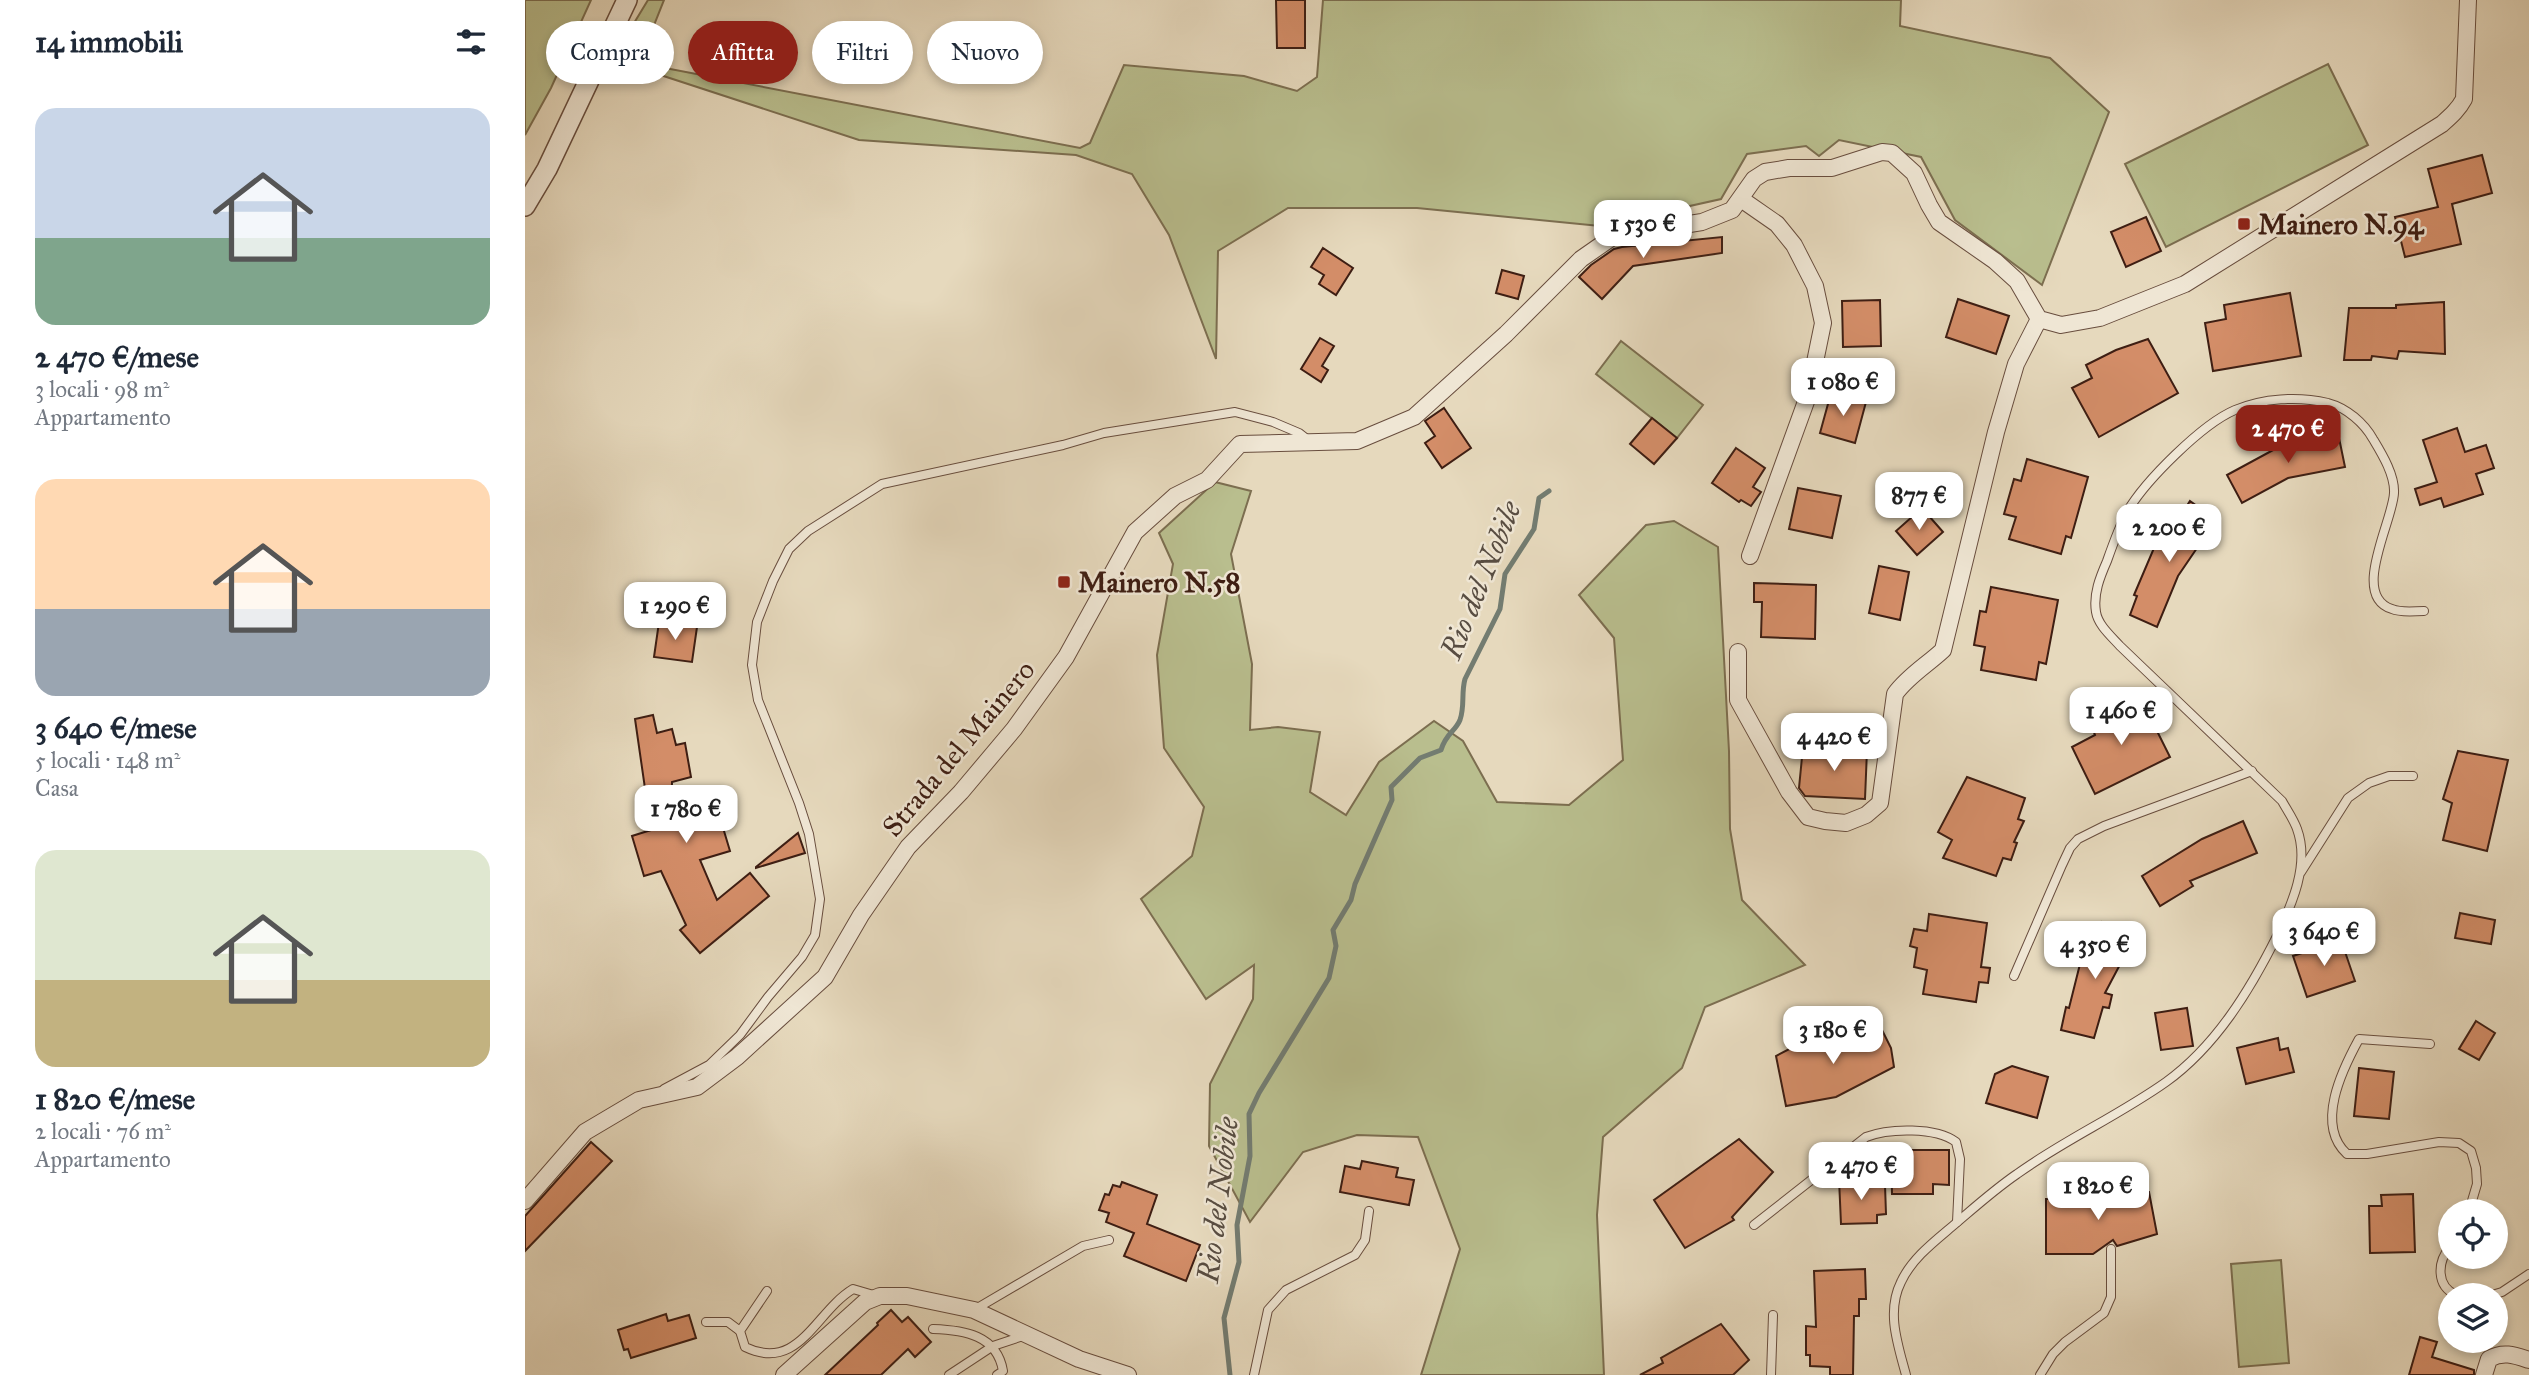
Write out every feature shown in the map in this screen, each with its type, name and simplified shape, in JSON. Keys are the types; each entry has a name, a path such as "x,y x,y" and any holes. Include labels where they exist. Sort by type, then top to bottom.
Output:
{"street":[{"path":"525,206 547,169 627,0"},
{"path":"1738,652 1738,700 1789,792 1808,817 1846,823 1866,816 1880,803 1895,694 1905,680 1943,650 1996,432 2016,364 2039,318 2061,325 2100,318 2185,284 2442,124 2459,110 2464,99 2468,0"},
{"name":"Strada del Mainero","path":"525,1200 585,1132 639,1100 697,1087 737,1056 825,977 861,915 908,847 961,792 1014,729 1066,657 1135,532 1175,496 1207,480 1240,444 1357,441 1414,417 1506,334 1581,259 1614,236 1702,222 1732,210 1754,179 1765,172 1789,168 1832,168 1882,152 1892,153 1914,173 1939,222 1995,261 2017,281 2039,318"},
{"path":"1741,199 1777,224 1794,244 1815,286 1823,323 1808,396 1750,556"},
{"path":"784,1375 865,1302 880,1296 907,1296 974,1310 1079,1359 1128,1375"},
{"path":"2484,1375 2489,1359 2497,1354 2509,1353 2529,1360"}],"lane":[{"path":"2301,872 2297,828 2282,801 2105,631 2096,615 2094,598 2128,510 2164,466 2193,439 2232,411 2276,398 2329,403 2351,414 2369,432 2385,461 2395,491 2388,525 2376,559 2374,591 2381,603 2392,610 2424,611"},
{"path":"639,1100 709,1065 740,1035 802,957 815,935 820,899 809,834 758,700 752,665 757,622 773,581 789,549 807,531 882,484 1063,446 1104,433 1235,412 1273,422 1299,433 1313,444"},
{"path":"2014,976 2070,848 2078,839 2104,826 2252,771"},
{"path":"1906,1375 1895,1331 1894,1308 1899,1284 1910,1266 1957,1222 2017,1174 2166,1082 2202,1051 2256,978 2282,925 2301,872 2348,798 2369,783 2389,776 2413,776"},
{"path":"2430,1044 2359,1039 2346,1063 2333,1102 2333,1130 2337,1145 2347,1154 2367,1154 2439,1142 2459,1143 2471,1151 2476,1168 2477,1184 2473,1199"},
{"path":"1754,1225 1866,1137 1881,1131 1947,1135 1956,1142 1960,1159 1957,1222"},
{"path":"1254,1375 1268,1310 1286,1290 1355,1255 1365,1240 1369,1211"},
{"path":"974,1310 1083,1247 1109,1240"},
{"path":"2040,1375 2053,1354 2065,1342 2104,1313 2112,1297 2111,1249"},
{"path":"2508,1288 2529,1274"},
{"path":"706,1322 727,1322 740,1331 745,1348 759,1354 779,1354 789,1350 826,1316 843,1295 853,1289 880,1296"},
{"path":"740,1331 767,1291"},
{"path":"1771,1375 1773,1315"},
{"path":"933,1329 957,1330 993,1346 1001,1359 1003,1371 997,1375"},
{"path":"949,1375 993,1346 1030,1334"}],"green space":[{"path":"525,0 591,0 581,21 546,21 546,84 553,84 525,135"},
{"path":"648,0 664,0 656,21 635,21"},
{"path":"1323,0 1901,0 1900,26 2050,58 2109,112 2042,285 1955,220 1921,157 1839,140 1819,156 1806,146 1747,154 1721,199 1600,226 1417,208 1288,208 1218,251 1216,359 1169,235 1132,174 1076,155 859,140 674,79 674,70 688,72 688,84 748,84 1080,148 1090,143 1124,65 1244,76 1297,91 1317,77"},
{"path":"2328,64 2368,145 2166,247 2125,164"},
{"path":"1621,341 1703,405 1677,438 1596,374"},
{"path":"1215,482 1251,491 1231,554 1252,664 1250,730 1278,727 1320,732 1310,792 1346,815 1379,762 1434,721 1463,741 1497,802 1569,805 1623,760 1614,638 1579,595 1646,525 1674,521 1718,547 1729,751 1730,829 1742,900 1805,965 1705,1007 1682,1068 1603,1137 1597,1215 1604,1375 1421,1375 1460,1249 1418,1137 1357,1135 1303,1152 1250,1222 1209,1146 1210,1084 1253,999 1254,965 1206,999 1141,899 1192,856 1204,807 1164,748 1157,655 1173,564 1159,533"},
{"path":"2281,1260 2289,1363 2239,1367 2231,1264"}],"building":[{"path":"1276,0 1305,0 1305,48 1277,48"},
{"path":"2482,155 2492,193 2452,204 2461,244 2405,257 2395,217 2438,207 2428,169"},
{"path":"2146,217 2161,251 2126,267 2111,232"},
{"path":"1722,237 1722,253 1633,266 1602,299 1579,277 1614,249"},
{"path":"1323,248 1353,268 1336,295 1319,284 1324,275 1311,267"},
{"path":"1502,270 1524,276 1518,299 1496,293"},
{"path":"2290,293 2301,356 2213,371 2205,323 2226,319 2224,305"},
{"path":"1958,299 2009,316 1996,354 1946,337"},
{"path":"1880,300 1881,346 1843,347 1842,301"},
{"path":"2444,302 2445,354 2399,351 2397,359 2372,356 2371,360 2344,360 2349,308 2396,308 2396,305"},
{"path":"1320,338 1334,346 1322,366 1328,370 1321,382 1301,369"},
{"path":"2148,339 2178,393 2099,437 2072,388 2092,378 2086,365 2116,350"},
{"path":"1831,393 1866,402 1855,443 1820,433"},
{"path":"1444,408 1471,448 1442,468 1425,443 1435,436 1425,421"},
{"path":"1652,418 1677,438 1654,464 1630,444"},
{"path":"2457,428 2465,452 2486,445 2494,468 2476,474 2483,494 2444,507 2441,498 2420,505 2415,489 2437,482 2423,440"},
{"path":"2338,433 2345,467 2288,478 2242,503 2227,475 2286,443"},
{"path":"1736,448 1765,468 1753,487 1761,492 1751,506 1741,500 1739,502 1712,483"},
{"path":"2027,459 2088,477 2071,538 2066,536 2061,554 2009,539 2016,517 2004,514 2014,479 2021,481"},
{"path":"1798,488 1841,496 1832,538 1789,529"},
{"path":"2190,501 2204,511 2200,516 2212,526 2178,576 2157,627 2130,615 2137,596 2134,595 2154,548"},
{"path":"1922,508 1943,532 1917,555 1896,531"},
{"path":"1879,566 1909,572 1900,620 1869,613"},
{"path":"1754,583 1816,585 1815,639 1761,637 1762,602 1754,602"},
{"path":"1991,587 2058,600 2046,664 2039,662 2036,680 1981,670 1985,647 1974,645 1980,611 1986,612"},
{"path":"659,622 697,627 692,662 654,657"},
{"path":"2149,702 2161,727 2156,729 2170,757 2095,794 2072,747 2095,735 2091,725 2123,709 2125,713"},
{"path":"653,715 657,733 672,729 676,745 685,743 691,777 672,782 671,825 718,811 730,851 700,860 717,900 750,873 769,896 700,953 680,930 686,925 661,871 644,876 632,836 651,830 635,719"},
{"path":"1803,747 1867,750 1865,799 1805,796 1799,788"},
{"path":"2458,751 2508,760 2487,851 2443,840 2452,803 2443,799"},
{"path":"1967,777 2025,798 2018,819 2024,821 2014,842 2017,843 2011,860 2003,858 1996,876 1943,858 1952,840 1938,832"},
{"path":"2243,821 2257,853 2190,881 2193,886 2160,906 2142,876 2202,839"},
{"path":"798,833 805,853 756,868 756,867"},
{"path":"2460,913 2495,920 2491,944 2455,938"},
{"path":"1929,914 1987,923 1981,967 1990,968 1988,983 1979,982 1976,1002 1923,994 1927,970 1914,967 1917,948 1910,946 1914,929 1927,931"},
{"path":"2102,922 2133,940 2105,993 2112,995 2109,1008 2103,1007 2094,1038 2061,1030 2066,1007 2069,1008 2080,964 2078,963"},
{"path":"2341,940 2355,981 2307,997 2293,956"},
{"path":"2187,1008 2193,1046 2161,1050 2155,1013"},
{"path":"2476,1021 2495,1033 2479,1060 2459,1049"},
{"path":"1880,1026 1891,1048 1894,1067 1836,1097 1786,1106 1776,1056 1799,1044 1838,1035 1851,1036"},
{"path":"2278,1038 2280,1050 2288,1048 2294,1072 2246,1084 2237,1048"},
{"path":"2012,1066 2048,1077 2037,1118 1986,1103 1995,1074"},
{"path":"2359,1068 2394,1072 2389,1119 2354,1116"},
{"path":"1739,1139 1773,1172 1732,1217 1734,1220 1685,1248 1654,1200"},
{"path":"591,1142 612,1161 525,1251 525,1216"},
{"path":"1891,1150 1949,1150 1949,1185 1933,1184 1933,1194 1892,1194"},
{"path":"1362,1161 1398,1168 1396,1177 1414,1180 1409,1205 1340,1192 1345,1166 1360,1169"},
{"path":"1853,1178 1854,1186 1885,1185 1886,1214 1877,1215 1877,1223 1841,1224 1839,1179"},
{"path":"1122,1182 1157,1195 1147,1224 1200,1245 1186,1281 1124,1256 1134,1233 1106,1222 1109,1213 1099,1210 1105,1194 1109,1195 1113,1185 1120,1187"},
{"path":"2112,1191 2149,1192 2157,1234 2117,1246 2113,1240 2093,1254 2046,1254 2046,1199 2082,1199 2088,1195"},
{"path":"2413,1194 2415,1252 2370,1253 2369,1206 2382,1206 2381,1195"},
{"path":"1865,1269 1866,1299 1859,1299 1859,1316 1854,1316 1853,1375 1830,1375 1830,1367 1810,1366 1810,1355 1806,1355 1806,1326 1816,1327 1814,1271"},
{"path":"891,1310 902,1322 908,1317 931,1342 915,1357 908,1349 881,1375 825,1375 878,1325"},
{"path":"666,1314 668,1321 689,1315 696,1338 631,1358 628,1349 624,1350 618,1330"},
{"path":"1721,1324 1749,1360 1733,1375 1640,1375 1663,1363 1661,1358"},
{"path":"2420,1337 2437,1342 2432,1357 2474,1370 2474,1375 2409,1375"}],"waterway":[{"name":"Rio del Nobile","path":"1230,1375 1224,1318 1239,1262 1237,1225 1250,1156 1249,1114 1329,978 1336,946 1333,930 1351,900 1355,884 1392,800 1391,787 1420,758 1441,750 1460,720 1465,679 1500,609 1505,574 1534,529 1539,498 1549,491"}],"place":[{"name":"Mainero N.94","path":"2244,224"},
{"name":"Mainero N.58","path":"1064,582"}]}
